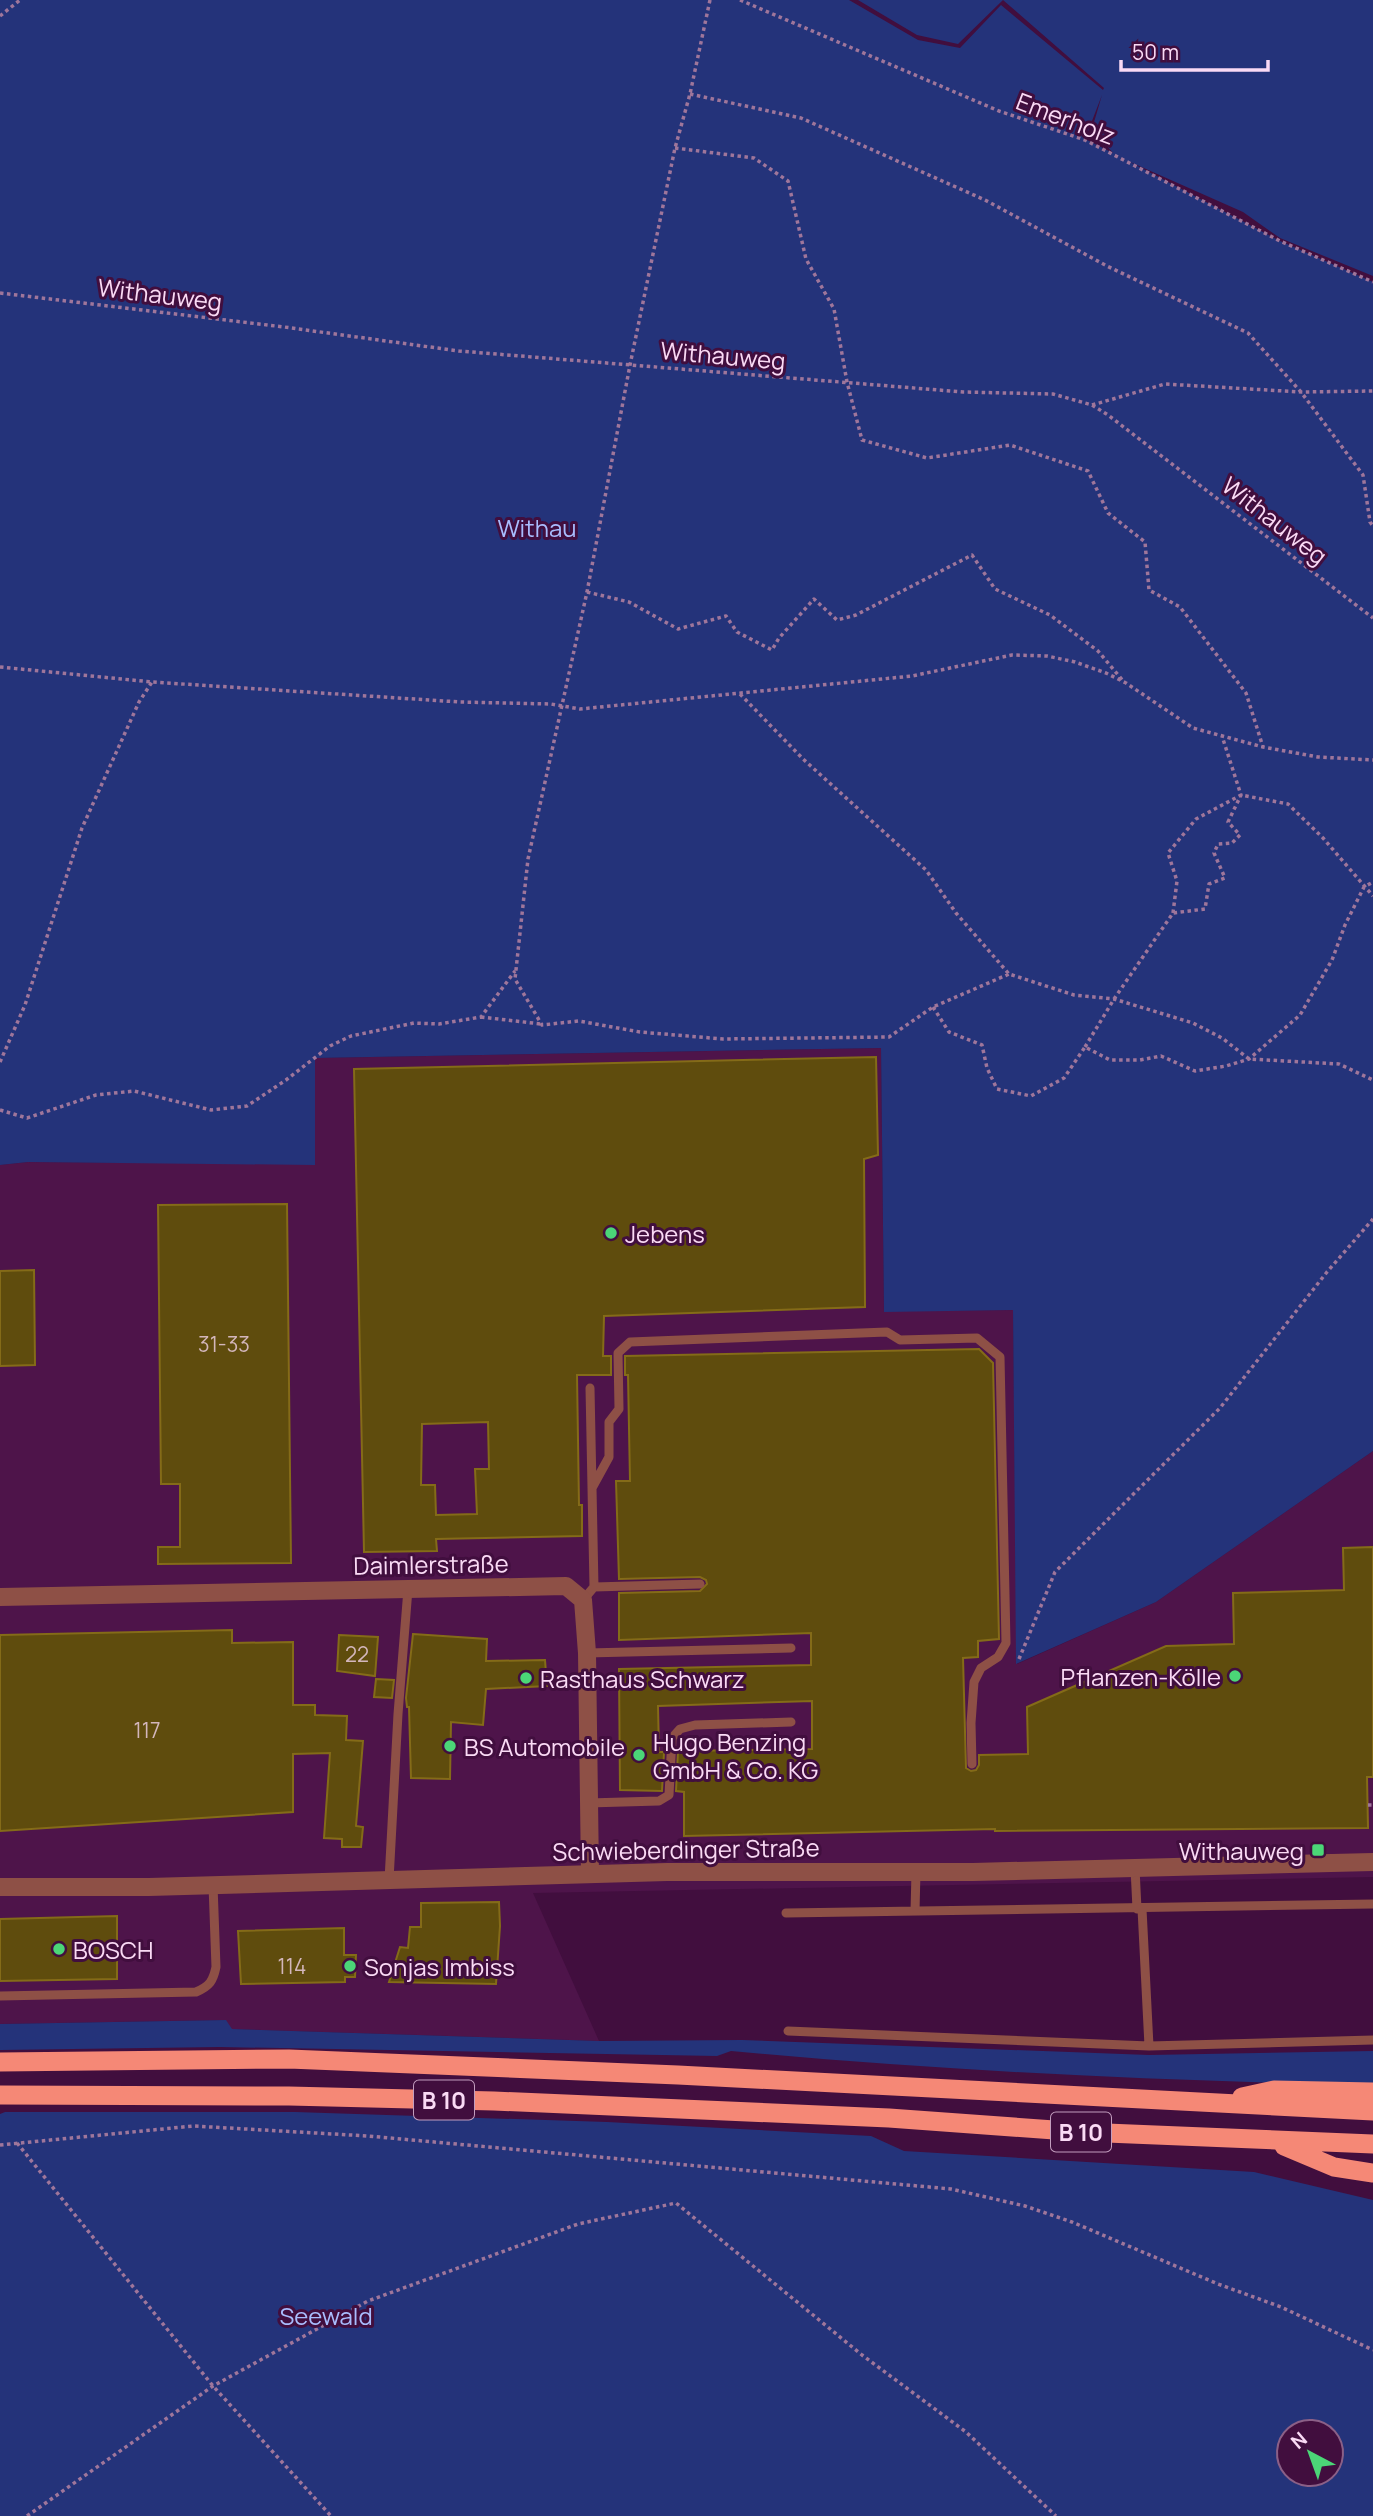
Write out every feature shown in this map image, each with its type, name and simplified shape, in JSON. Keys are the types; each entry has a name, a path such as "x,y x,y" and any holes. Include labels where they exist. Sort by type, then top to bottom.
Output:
{"highway":[{"name":"B 10","path":"0,2062 289,2059 678,2075 1373,2110"},
{"name":"B 10","path":"1213,2102 1274,2090 1373,2092"},
{"name":"B 10","path":"0,2095 289,2096 494,2101 889,2118 1082,2132 1373,2144"},
{"name":"B 10","path":"1273,2141 1334,2167 1373,2173"}],"street":[{"name":"Daimlerstraße","path":"0,1597 566,1586 589,1593"},
{"path":"589,1593 587,1653 590,1874"},
{"name":"Schwieberdinger Straße","path":"0,1887 213,1885 590,1874 916,1872 1373,1862"}],"lane":[{"path":"592,1488 609,1457 609,1422 619,1409 618,1353 630,1342 887,1332 900,1340 977,1338 1000,1357 1006,1643 998,1657 981,1668 974,1682 972,1765"},
{"path":"590,1388 592,1488 589,1593 700,1584"},
{"path":"389,1880 408,1589"},
{"path":"587,1653 791,1648"},
{"path":"588,1803 659,1801 669,1796 672,1738 680,1729 695,1725 790,1722"},
{"path":"1135,1868 1149,2046"},
{"path":"915,1911 916,1872"},
{"path":"0,1996 196,1992 207,1987 213,1980 216,1966 213,1885"},
{"path":"786,1913 1373,1904"},
{"path":"788,2031 1149,2046 1373,2040"}],"path":[{"path":"0,16 20,0"},
{"path":"542,1025 516,979 528,859 564,706 629,365 675,148 690,94 710,0"},
{"name":"Emerholz","path":"740,0 999,111 1085,140 1280,241 1373,282"},
{"path":"690,94 801,118 985,200 1107,266 1248,333 1301,392 1363,475 1370,522 1373,526"},
{"path":"675,148 754,158 788,181 806,259 834,309 847,382 862,440 927,458 1010,445 1088,471 1108,513 1144,542 1149,590 1180,607 1246,693 1263,747"},
{"name":"Withauweg","path":"0,293 459,351 963,392 1053,394 1093,405 1373,618"},
{"path":"1093,405 1165,384 1301,392 1373,391"},
{"path":"587,592 629,603 678,629 726,616 737,632 772,650 779,638 814,600 837,620 856,615 971,555 995,589 1050,615 1098,651 1126,683"},
{"path":"0,667 152,682 580,709 912,676 1012,656 1048,656 1075,662 1126,683 1193,728 1263,747 1318,757 1373,760"},
{"path":"0,1062 25,1005 82,828 139,702 152,682"},
{"path":"739,693 803,759 926,870 956,913 1009,974 1073,995 1114,999 1193,1023 1222,1038 1249,1059"},
{"path":"1173,913 1205,909 1209,884 1225,878 1214,853 1219,844 1232,843 1240,835 1228,821 1241,796 1222,736"},
{"path":"933,1007 949,1032 982,1045 987,1068 997,1089 1031,1096 1064,1078 1173,913 1177,881 1168,853 1196,819 1241,796 1288,804 1323,838 1373,896"},
{"path":"1249,1059 1300,1015 1332,960 1345,925 1364,887 1373,882"},
{"path":"481,1017 517,969"},
{"path":"0,1110 27,1118 96,1095 134,1091 211,1110 247,1106 330,1046 351,1035 414,1023 439,1024 481,1017 542,1025 579,1021 640,1032 723,1040 889,1037 933,1007 1009,974"},
{"path":"1085,1047 1110,1060 1140,1060 1161,1056 1195,1071 1249,1059 1339,1064 1373,1080"},
{"path":"1019,1659 1055,1572 1220,1408 1327,1272 1373,1219"},
{"path":"0,2145 193,2126 368,2136 951,2189 1025,2206 1072,2222 1218,2284 1281,2307 1373,2350"},
{"path":"16,2143 214,2386 331,2516"},
{"path":"27,2516 214,2386 368,2301 578,2224 676,2203 862,2355 966,2432 1056,2516"}],"shaded area":[{"path":"881,1048 884,1311 1013,1310 1017,1664 1156,1602 1373,1451 1373,1877 533,1893 599,2041 231,2029 225,2020 0,2024 0,1165 28,1162 315,1164 315,1058"}],"green space":[{"name":"Withau","path":"0,0 849,0 918,40 960,48 1001,5 1103,90 1104,88 1003,0 1373,0 1373,276 1280,238 1243,212 1128,161 1280,241 1373,282 1373,1451 1156,1602 1016,1664 1013,1310 884,1312 881,1048 315,1058 315,1165 28,1162 0,1165","holes":["1102,95 1092,129 1113,153 1085,139"]},
{"path":"858,0 1003,0 958,44 917,35"},
{"path":"226,2020 232,2029 599,2041 742,2040 1149,2055 1373,2051 1373,2085 1052,2074 731,2051 717,2056 220,2047 0,2050 0,2024"},
{"name":"Seewald","path":"5,2112 295,2112 607,2122 871,2136 904,2151 1254,2172 1373,2200 1373,2516 0,2516 0,2114"}],"building":[{"name":"Jebens","path":"876,1057 878,1155 864,1159 865,1307 604,1316 603,1356 611,1356 611,1375 577,1375 582,1536 436,1539 437,1551 364,1552 354,1069","holes":["488,1422 489,1469 475,1469 477,1514 436,1515 435,1485 421,1485 422,1424"]},
{"path":"287,1204 291,1563 158,1564 158,1547 180,1547 180,1484 161,1484 158,1205"},
{"path":"34,1270 35,1365 0,1366 0,1271"},
{"path":"979,1349 993,1363 999,1639 978,1641 978,1657 963,1658 966,1768 976,1770 979,1755 1028,1754 1027,1707 1166,1646 1234,1644 1233,1593 1344,1590 1343,1548 1373,1547 1373,1777 1367,1777 1368,1828 995,1829 684,1836 684,1792 676,1791 678,1751 812,1749 812,1701 658,1706 659,1752 664,1752 662,1791 620,1790 619,1669 811,1665 811,1633 619,1640 619,1593 700,1591 707,1584 706,1580 700,1577 619,1579 616,1481 630,1481 628,1375 625,1375 625,1356"},
{"path":"232,1630 232,1643 293,1642 293,1705 315,1705 315,1715 347,1716 346,1740 363,1741 356,1826 363,1827 361,1847 342,1847 342,1839 324,1838 330,1753 293,1754 293,1812 0,1831 0,1635"},
{"path":"413,1634 487,1639 486,1661 545,1660 547,1686 486,1689 483,1725 451,1722 450,1779 411,1778 409,1707 406,1698"},
{"path":"339,1635 378,1637 375,1676 337,1671"},
{"path":"376,1679 394,1680 392,1698 374,1697"},
{"path":"499,1902 496,1984 389,1982 400,1947 408,1948 410,1927 421,1927 421,1903"},
{"name":"BOSCH","path":"117,1916 117,1979 0,1981 0,1919"},
{"path":"344,1928 344,1955 356,1955 355,1977 345,1977 345,1982 241,1984 238,1931"}],"place":[{"name":"Jebens","path":"611,1233"},
{"name":"Pflanzen-Kölle","path":"1235,1676"},
{"name":"Rasthaus Schwarz","path":"526,1678"},
{"name":"BS Automobile","path":"450,1746"},
{"name":"Hugo Benzing GmbH & Co. KG","path":"639,1755"},
{"name":"Withauweg","path":"1318,1850"},
{"name":"BOSCH","path":"59,1949"},
{"name":"Sonjas Imbiss","path":"350,1966"}]}
